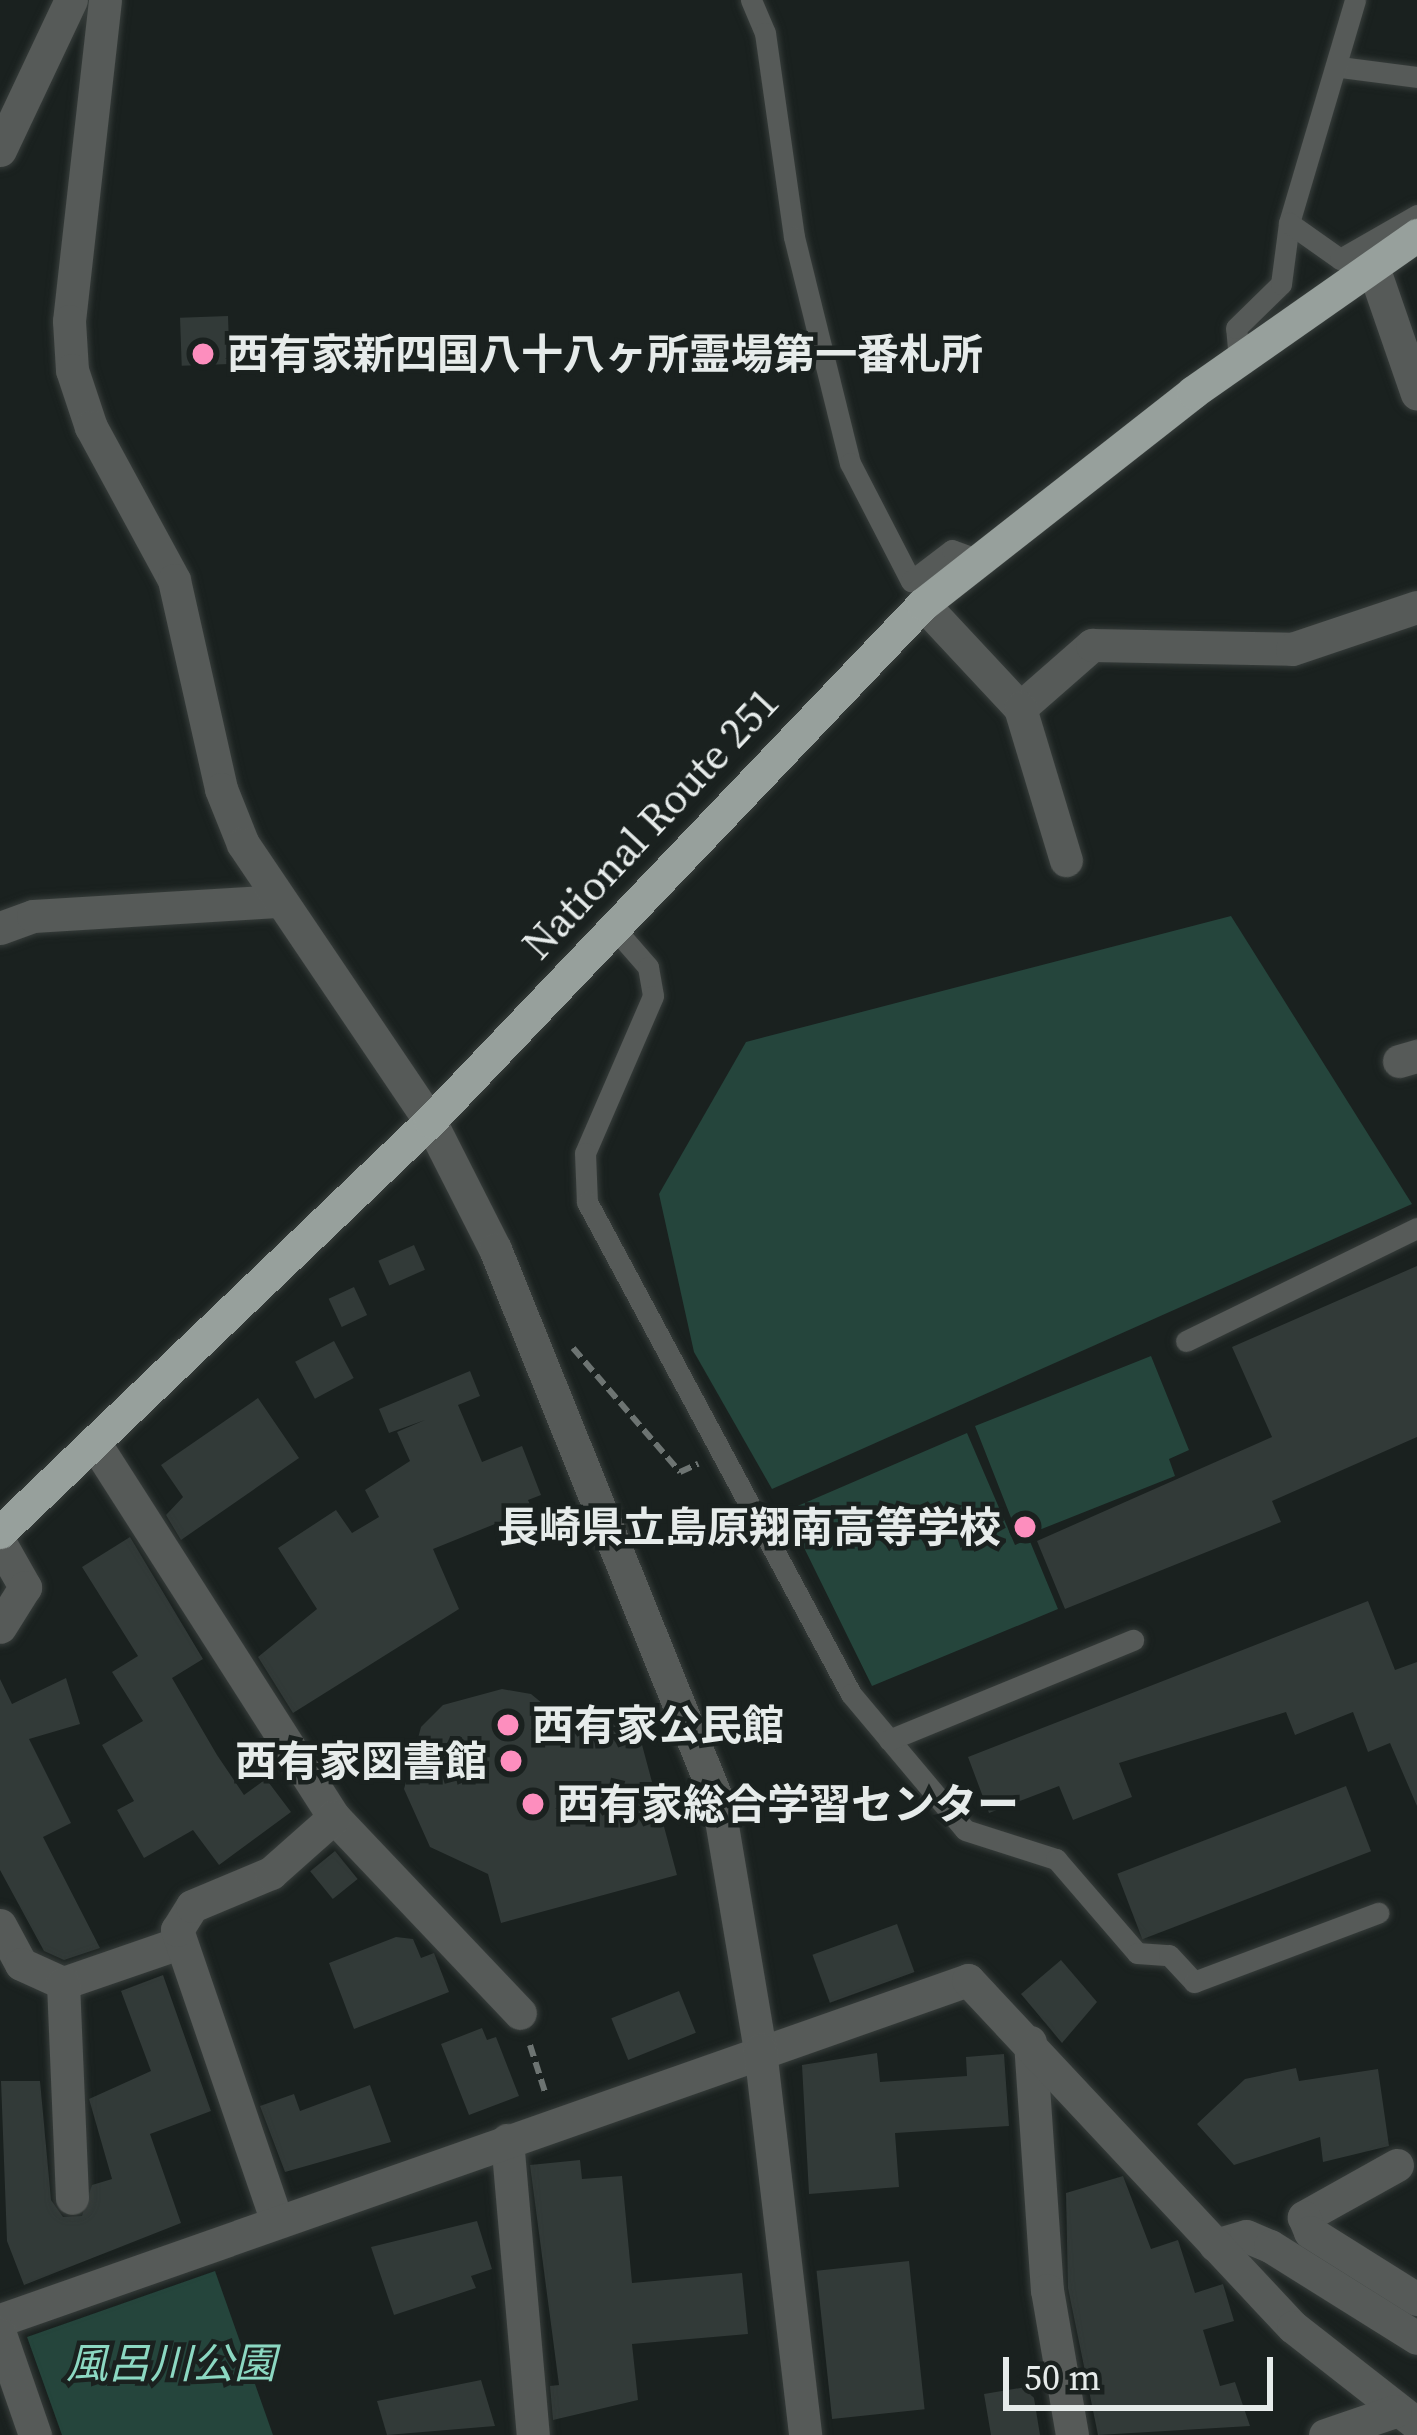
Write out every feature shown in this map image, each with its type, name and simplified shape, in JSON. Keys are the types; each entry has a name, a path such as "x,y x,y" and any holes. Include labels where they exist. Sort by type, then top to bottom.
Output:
{"highway":[{"name":"National Route 251","path":"0,1532 430,1121 614,928 741,785 923,604 1240,360 1417,236"}],"street":[{"path":"0,151 71,0"},
{"path":"105,0 69,321 72,370 92,427 174,580 221,788 277,901 430,1121 495,1250 718,1802 760,2050 805,2435"},
{"path":"1373,267 1416,388"},
{"path":"923,604 1020,708 1066,860"},
{"path":"1020,708 1092,645 1292,649 1417,607"},
{"path":"0,928 34,916 277,901"},
{"path":"94,1442 334,1817 520,2013"},
{"path":"0,1543 25,1587 0,1627"},
{"path":"277,2222 176,1944 192,1906 271,1873 334,1817"},
{"path":"0,1925 20,1964 63,1983 176,1944"},
{"path":"0,2320 968,1980 1293,2327 1406,2418"},
{"path":"63,1983 72,2198"},
{"path":"1030,2042 1047,2290 1072,2435"},
{"path":"507,2140 532,2435"},
{"path":"1397,2165 1304,2217 1310,2232 1417,2299"},
{"path":"1215,2245 1246,2236 1270,2246 1417,2338"},
{"path":"0,2334 35,2435"},
{"path":"1325,2435 1406,2418"}],"lane":[{"path":"751,0 765,33 794,237 850,464 911,580 952,550 980,560"},
{"path":"1240,360 1236,328 1280,284 1289,223 1340,67 1354,0"},
{"path":"1340,67 1417,77"},
{"path":"1289,223 1340,259 1417,215"},
{"path":"614,928 648,967 653,996 585,1153 587,1202 715,1456 850,1694 964,1830 1056,1859 1137,1953 1169,1955 1194,1982 1378,1912"},
{"path":"1186,1341 1417,1228"},
{"path":"889,1740 1133,1640"}],"path":[{"path":"565,1343 680,1472"},
{"path":"520,2013 554,2123"}],"green space":[{"path":"1231,916 1412,1204 772,1489 694,1352 659,1194 746,1042"},
{"path":"1151,1356 1189,1450 1169,1459 1175,1476 1019,1538 975,1426"},
{"path":"967,1433 1015,1545 1029,1539 1058,1609 872,1686 786,1511"},
{"name":"風呂川公園","path":"215,2271 273,2435 62,2435 27,2337"}],"building":[{"path":"228,316 230,364 182,366 180,318"},
{"path":"414,1245 425,1270 389,1286 378,1261"},
{"path":"1417,1266 1417,1437 1272,1501 1281,1522 1065,1609 1037,1541 1272,1437 1232,1347"},
{"path":"354,1287 367,1315 342,1327 329,1299"},
{"path":"334,1341 354,1378 315,1399 295,1362"},
{"path":"470,1371 480,1396 458,1405 482,1462 522,1446 541,1495 528,1500 532,1509 433,1549 459,1609 293,1713 258,1657 317,1609 278,1548 336,1510 352,1533 379,1517 365,1490 410,1461 397,1432 425,1420 389,1433 379,1409"},
{"path":"258,1398 299,1458 181,1540 166,1515 183,1497 161,1465"},
{"path":"130,1537 203,1659 172,1678 217,1755 244,1795 266,1779 291,1812 219,1865 193,1830 144,1858 117,1810 134,1801 102,1745 143,1721 112,1672 138,1656 82,1567"},
{"path":"1368,1601 1395,1670 1417,1662 1417,1806 1390,1743 1368,1752 1353,1712 1295,1735 1286,1712 1119,1763 1132,1797 1073,1820 1059,1786 989,1813 968,1757"},
{"path":"66,1678 80,1724 29,1739 71,1823 43,1837 100,1948 64,1960 44,1951 0,1870 0,1679 12,1704"},
{"name":"西有家総合学習センター","path":"502,1689 531,1694 576,1731 634,1715 677,1875 501,1923 488,1874 430,1847 404,1789 421,1727 443,1705"},
{"path":"1346,1786 1371,1851 1142,1939 1117,1874"},
{"path":"335,1851 358,1879 333,1899 310,1871"},
{"path":"897,1924 914,1972 830,2003 812,1955"},
{"path":"396,1937 413,1939 421,1958 434,1953 449,1992 354,2029 329,1963"},
{"path":"1061,1960 1097,2002 1062,2043 1021,1994"},
{"path":"163,1975 211,2111 150,2134 181,2223 24,2285 7,2241 1,2081 40,2081 51,2200 63,2217 82,2216 92,2185 112,2179 89,2099 151,2071 121,1991"},
{"path":"679,1991 696,2033 628,2060 611,2018"},
{"path":"482,2028 487,2040 496,2037 519,2096 469,2115 441,2044"},
{"path":"877,2053 880,2082 967,2076 966,2057 1004,2054 1009,2126 895,2133 899,2187 809,2194 802,2065"},
{"path":"1296,2068 1299,2081 1378,2069 1389,2146 1323,2162 1320,2137 1234,2165 1197,2124 1245,2079"},
{"path":"370,2085 391,2142 285,2172 260,2106 294,2094 300,2111"},
{"path":"580,2160 582,2179 622,2176 632,2283 742,2273 748,2334 632,2344 638,2400 553,2420 550,2386 559,2385 530,2165"},
{"path":"1123,2176 1151,2249 1178,2240 1195,2293 1223,2284 1234,2321 1203,2330 1220,2386 1235,2382 1250,2426 1098,2435 1068,2288 1066,2193"},
{"path":"477,2221 492,2269 471,2276 476,2288 394,2315 371,2247"},
{"path":"909,2261 925,2409 832,2419 817,2271"},
{"path":"481,2380 495,2426 387,2435 377,2401"},
{"path":"1032,2386 1040,2435 991,2435 984,2394"}],"place":[{"name":"西有家新四国八十八ヶ所霊場第一番札所","path":"203,354"},
{"name":"長崎県立島原翔南高等学校","path":"1025,1527"},
{"name":"西有家公民館","path":"508,1725"},
{"name":"西有家図書館","path":"511,1761"},
{"name":"西有家総合学習センター","path":"533,1804"}]}
